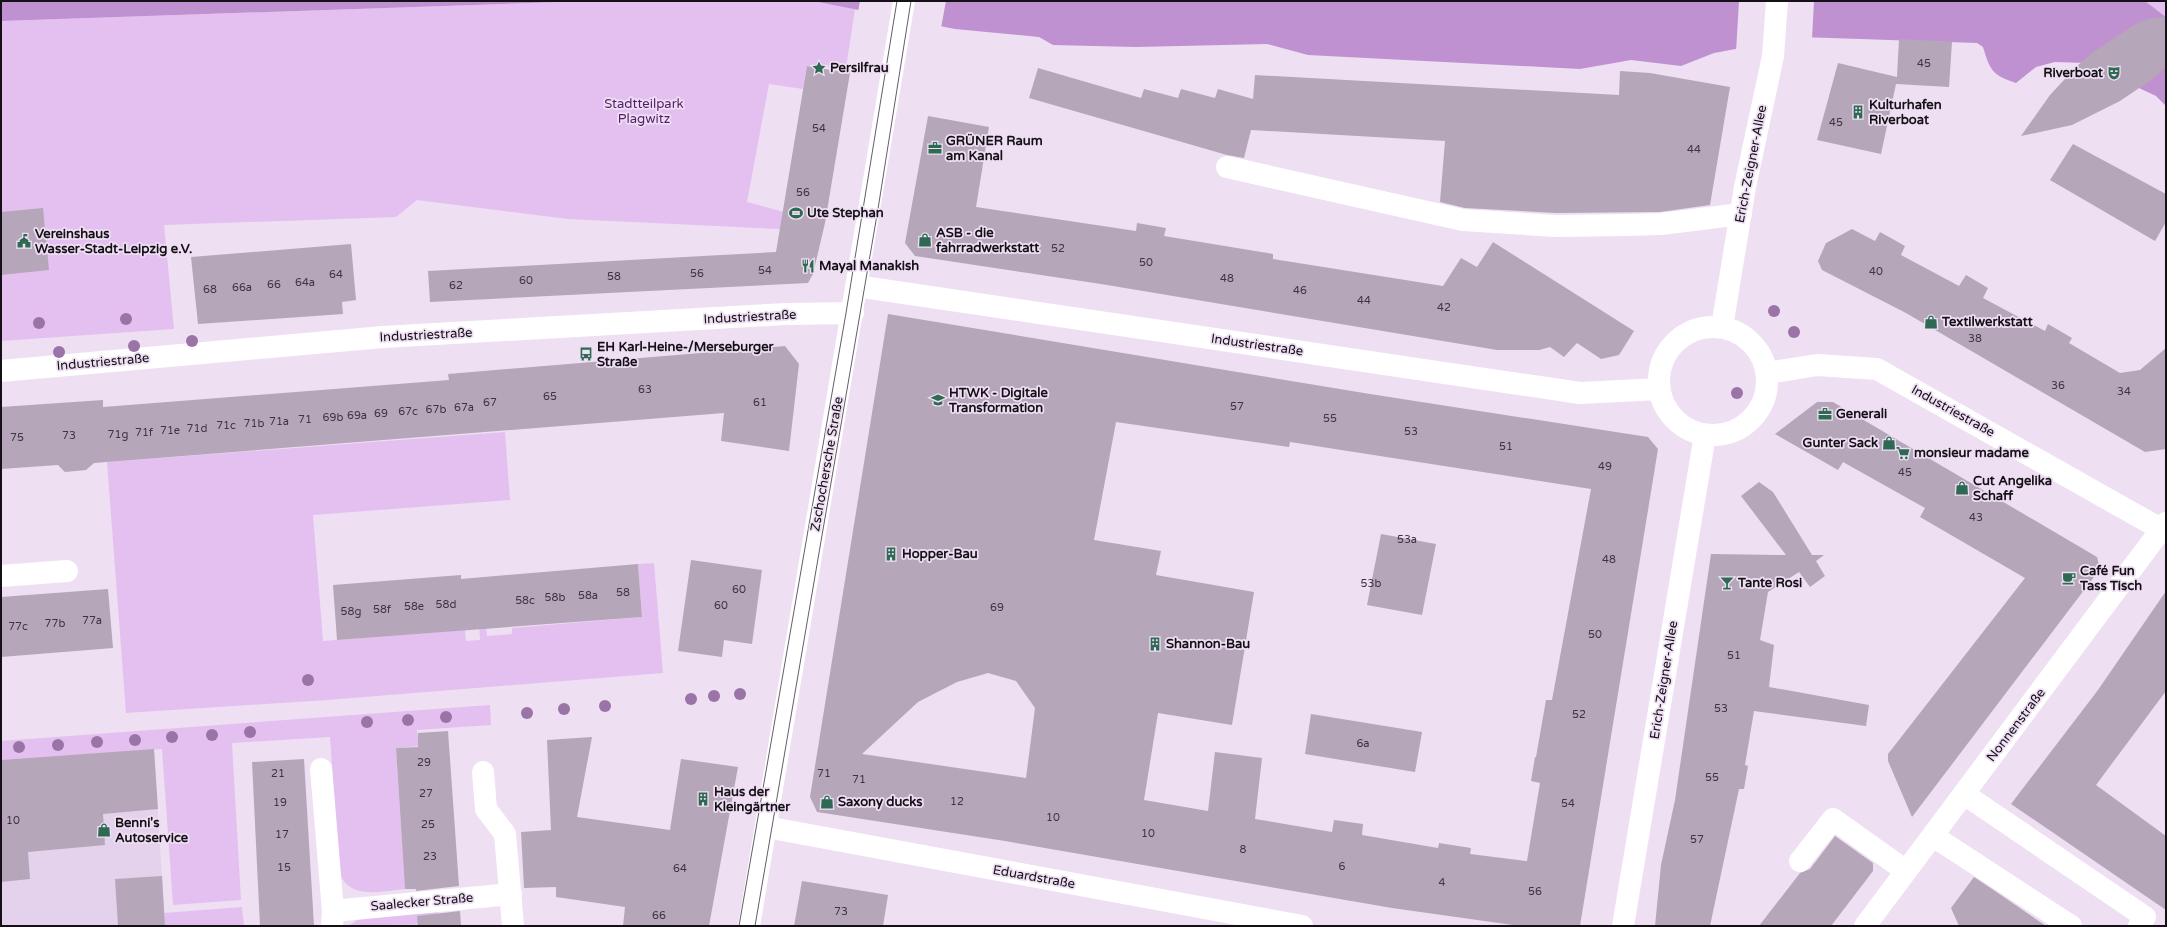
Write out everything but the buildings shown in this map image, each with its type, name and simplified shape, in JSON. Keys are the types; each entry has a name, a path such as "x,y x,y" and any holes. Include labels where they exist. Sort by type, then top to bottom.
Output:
{"street":[{"name":"Zschochersche Straße","path":"749,926 853,313 856,286 904,1"},
{"name":"Erich-Zeigner-Allee","path":"1722,327 1741,214 1773,56 1777,1"},
{"path":"1227,167 1463,220 1556,226 1625,225 1661,224 1741,214"},
{"name":"Industriestraße","path":"856,286 1580,393 1659,389"},
{"name":"Industriestraße","path":"1,371 383,337 786,314 853,313"},
{"path":"1706,327 1722,327 1738,332 1752,342 1762,356 1767,373 1767,388 1763,403 1753,418 1740,429 1723,435 1705,435 1684,428 1674,420 1662,401 1659,389 1659,372 1665,355 1675,341 1689,332 1706,327"},
{"name":"Industriestraße","path":"1767,373 1817,366 1877,369 2164,528"},
{"name":"Erich-Zeigner-Allee","path":"1623,926 1705,435"},
{"name":"Nonnenstraße","path":"1865,926 2164,528"},
{"path":"1,576 67,571"},
{"name":"Saalecker Straße","path":"321,770 333,918 511,894"},
{"path":"483,772 486,809 505,834 513,926"},
{"path":"1964,794 2145,917 2139,926"},
{"path":"1800,861 1833,819 1906,871"},
{"name":"Eduardstraße","path":"766,827 1302,926"},
{"path":"1933,836 2072,926"}],"shaded area":[{"path":"1,1 589,1 1,21"},
{"path":"813,1 2145,1 2166,17 2166,106 2156,96 2086,63 2055,62 2036,67 2016,83 1993,71 1983,47 1977,43 1801,37 1714,53 1681,66 1631,60 1580,69 1308,55 1267,44 1136,47 1053,45 1039,37 955,29"},
{"path":"154,749 165,926 1,926 1,760"}],"green space":[{"name":"Stadtteilpark Plagwitz","path":"589,1 813,1 855,9 846,68 807,66 803,89 769,84 747,202 784,212 780,229 568,219 417,200 396,217 164,225 174,329 1,341 1,21"},
{"path":"2145,1 2166,1 2166,17"},
{"path":"505,432 510,500 313,515 323,641 465,630 466,641 480,640 478,607 484,606 487,636 512,634 512,628 642,617 638,564 654,563 663,673 327,700 126,713 107,462"},
{"path":"490,705 491,725 417,730 419,746 396,748 405,889 377,892 359,891 351,888 340,874 330,737 232,743 241,900 173,905 162,749 1,760 1,741"},
{"path":"242,907 244,926 165,926 164,913"},
{"path":"438,912 439,924 349,926 357,920 364,918"}],"pier":[{"path":"860,1 946,1 941,28 858,12"},
{"path":"1739,1 1814,1 1812,39 1801,39 1736,52"}],"tram line":[{"path":"739,926 846,313 897,1"},
{"path":"755,926 878,209 911,1"}],"place":[{"name":"Persilfrau","path":"819,68"},
{"name":"Riverboat","path":"2114,73"},
{"name":"Kulturhafen Riverboat","path":"1858,112"},
{"name":"GRÜNER Raum am Kanal","path":"935,148"},
{"name":"Ute Stephan","path":"796,213"},
{"name":"ASB - die fahrradwerkstatt","path":"925,240"},
{"name":"Vereinshaus Wasser-Stadt-Leipzig e.V.","path":"24,241"},
{"name":"Mayal Manakish","path":"808,266"},
{"name":"Textilwerkstatt","path":"1931,322"},
{"name":"EH Karl-Heine-/Merseburger Straße","path":"586,354"},
{"name":"HTWK - Digitale Transformation","path":"938,400"},
{"name":"Generali","path":"1825,414"},
{"name":"Gunter Sack","path":"1889,443"},
{"name":"monsieur madame","path":"1903,453"},
{"name":"Cut Angelika Schaff","path":"1962,488"},
{"name":"Hopper-Bau","path":"891,554"},
{"name":"Café Fun Tass Tisch","path":"2069,578"},
{"name":"Tante Rosi","path":"1727,583"},
{"name":"Shannon-Bau","path":"1155,644"},
{"name":"Haus der Kleingärtner","path":"703,799"},
{"name":"Saxony ducks","path":"827,802"},
{"name":"Benni's Autoservice","path":"104,830"}]}
